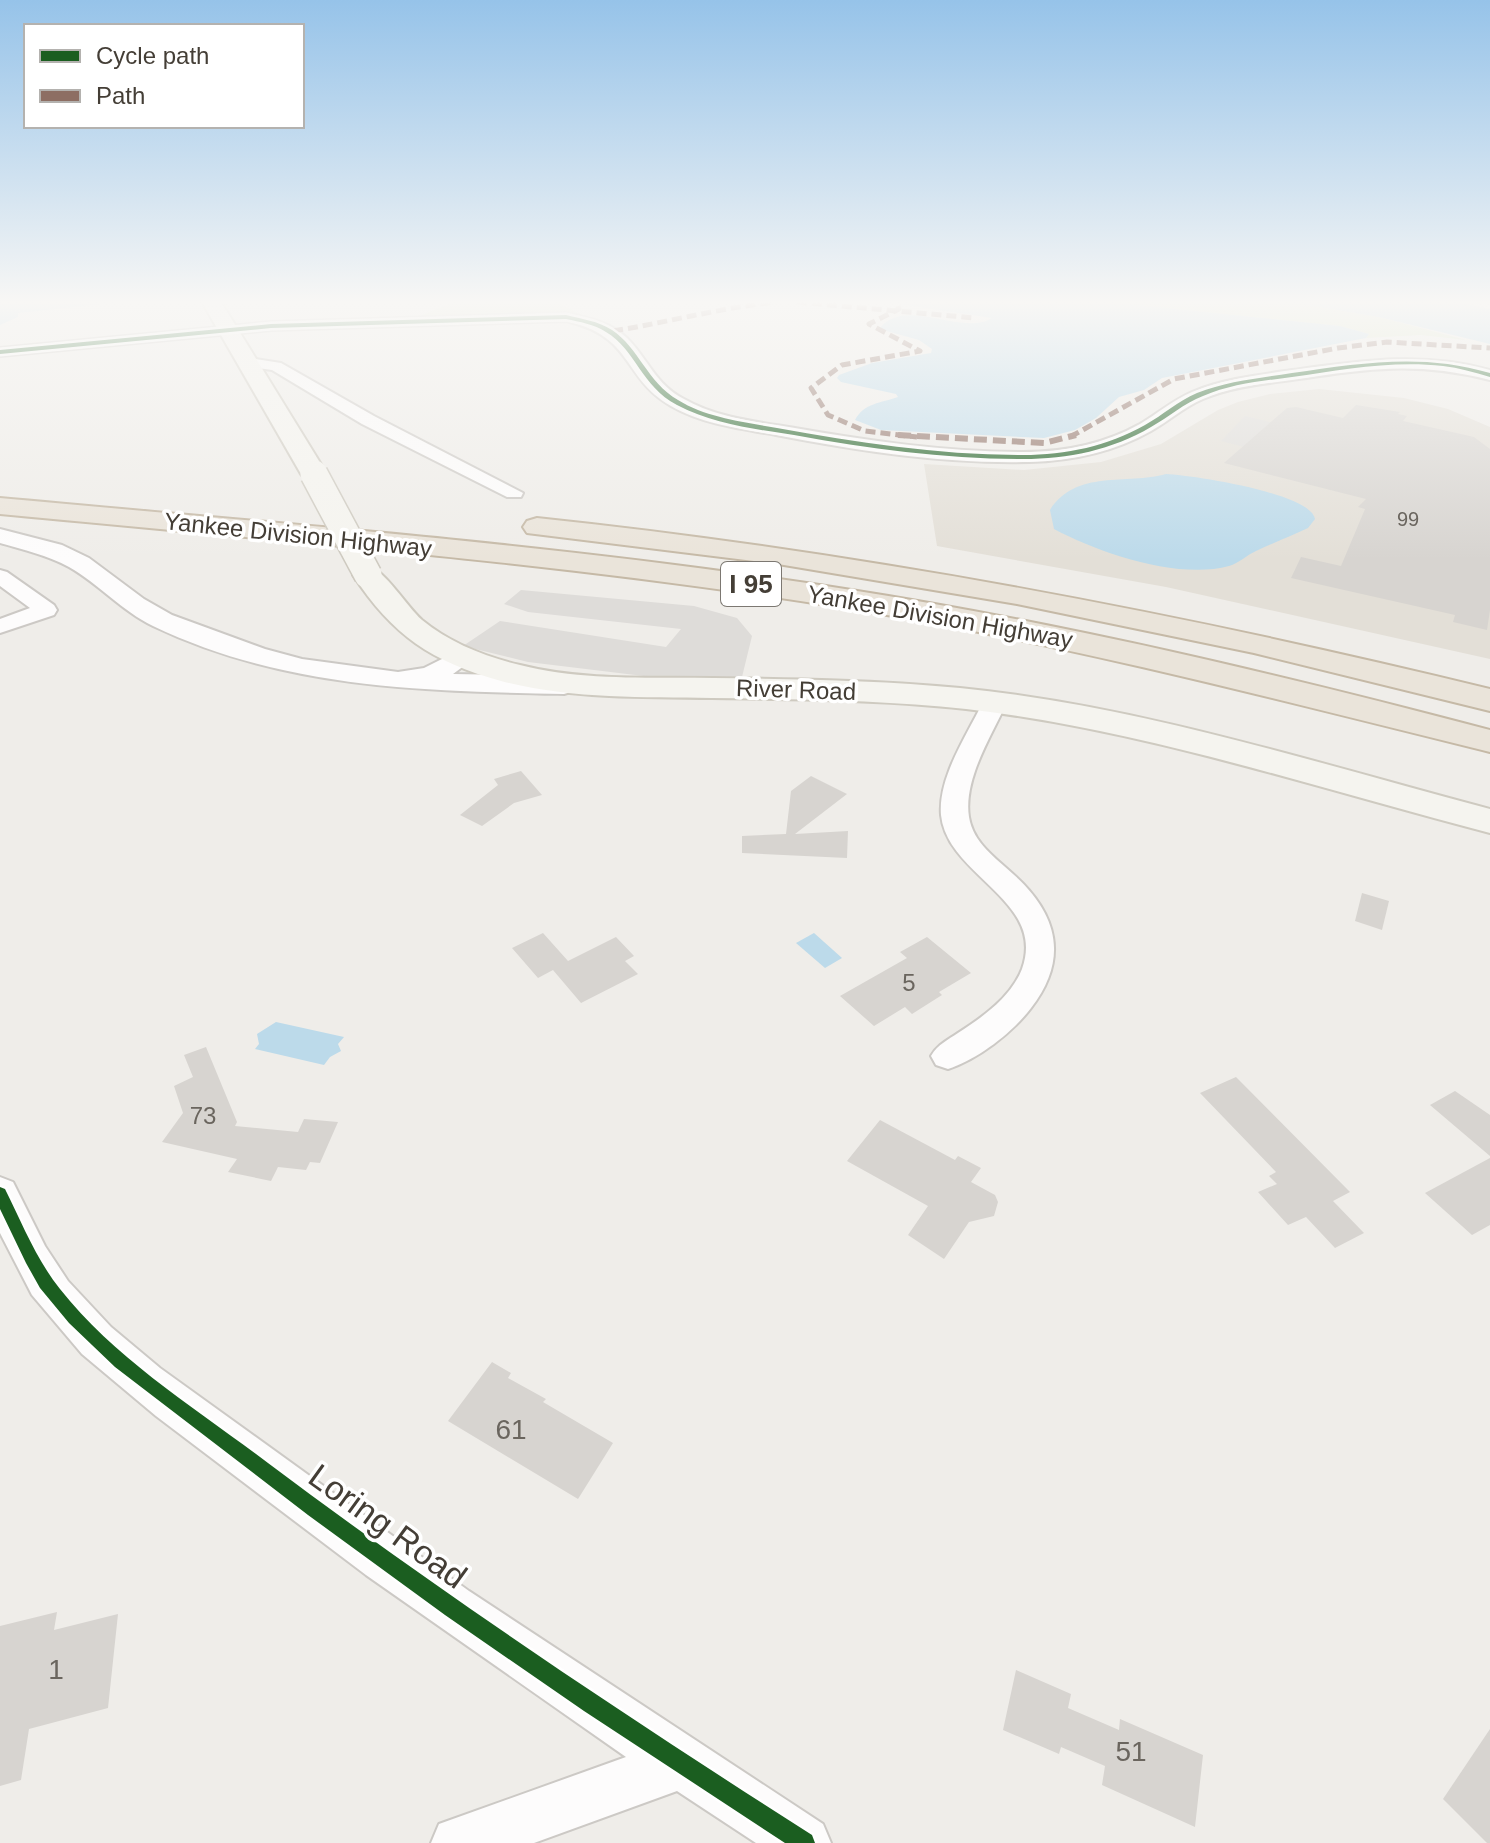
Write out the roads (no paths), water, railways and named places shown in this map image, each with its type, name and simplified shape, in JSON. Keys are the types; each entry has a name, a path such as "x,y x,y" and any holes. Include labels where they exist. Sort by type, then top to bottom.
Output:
{"highway":[{"name":"Yankee Division Highway","path":"0,478 419,516"},
{"name":"Yankee Division Highway","path":"0,506 580,562 828,596 981,623 1183,665 1490,741"},
{"name":"Yankee Division Highway","path":"512,525 769,554 992,590 1231,638 1490,700"}],"main road":[{"name":"River Road","path":"264,388 368,575 396,616 450,652 529,677 590,685 872,692 995,702 1156,733 1490,821"}],"street":[{"path":"313,388 360,416 514,493"},
{"path":"659,388 672,400 700,412 767,428 833,440 1005,457 1072,453 1107,445 1150,425 1191,398 1226,388"},
{"path":"0,536 34,543 80,563 135,605 196,635 281,662 398,681 590,685"},
{"path":"0,576 46,610 0,626"},
{"path":"342,673 450,652"},
{"path":"398,681 432,675 450,652"},
{"path":"948,1056 1005,1018 1035,983 1042,953 1034,923 1014,892 981,862 958,833 954,812 958,788 995,702"},
{"name":"Loring Road","path":"0,1193 53,1293 93,1336 129,1368 348,1536 681,1764 804,1843"},
{"path":"458,1843 681,1764"}],"water":[{"path":"869,388 1147,388 1119,397 1096,418 1075,430 1044,438 881,430 855,420 868,407 898,397"},
{"path":"1166,474 1223,482 1273,494 1294,501 1315,519 1308,528 1233,565 1186,570 1116,555 1054,529 1050,510 1061,497 1074,489 1088,483"},
{"path":"814,933 842,958 825,968 796,943"},
{"path":"276,1022 344,1037 338,1044 341,1051 324,1065 255,1049 259,1044 257,1034"}]}
